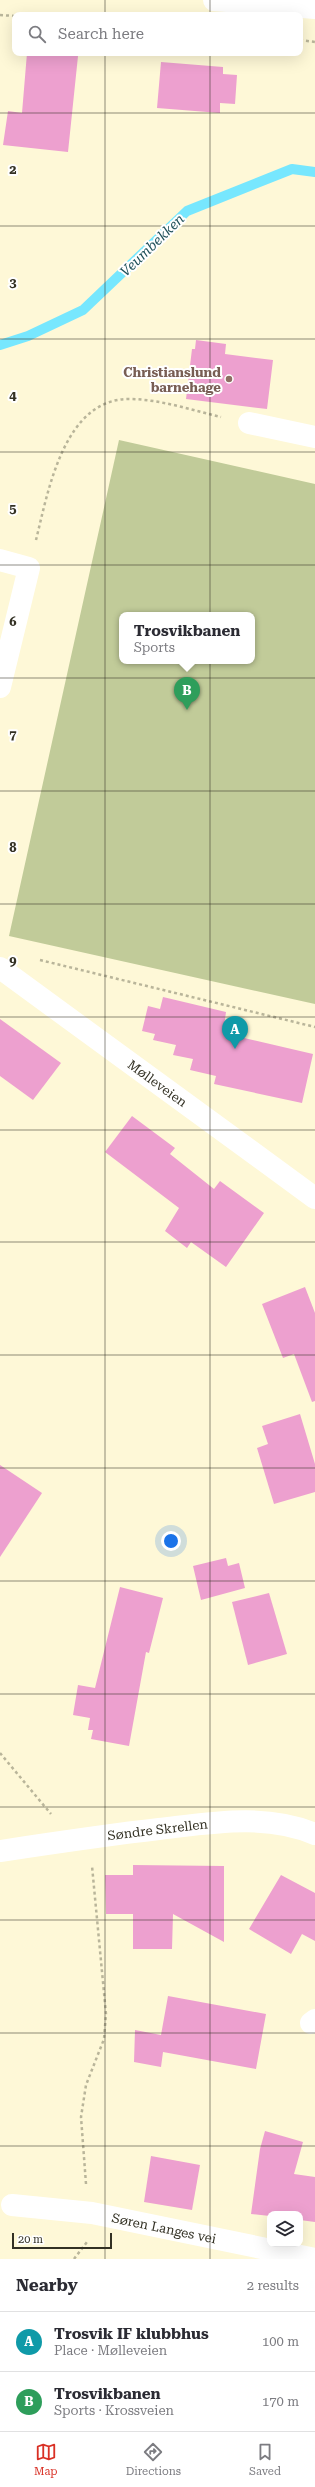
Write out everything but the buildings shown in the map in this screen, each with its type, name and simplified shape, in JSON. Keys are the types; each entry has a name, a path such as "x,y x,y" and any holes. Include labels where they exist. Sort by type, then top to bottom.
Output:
{"street":[{"path":"214,0 315,8"},
{"path":"249,423 315,436"},
{"path":"0,560 29,568 0,687"},
{"name":"Mølleveien","path":"0,968 315,1198"},
{"name":"Søndre Skrellen","path":"0,1851 71,1839 242,1820 302,1828 315,1834"},
{"name":"Søren Langes vei","path":"12,2205 92,2214 315,2259"}],"path":[{"path":"0,15 12,16"},
{"path":"303,40 315,42"},
{"path":"29,568 55,465 74,430 94,411 111,402 131,399 249,423"},
{"path":"35,959 315,1027"},
{"path":"0,1753 91,1861 106,2014 104,2039 86,2085 81,2117 83,2173"}],"green space":[{"path":"119,440 315,484 315,1004 9,936"}],"waterway":[{"name":"Veumbekken","path":"0,345 28,336 83,310 187,211 292,169 315,172"}],"place":[{"name":"Christianslund barnehage","path":"229,379"},
{"name":"Trosvikbanen","path":"187,710"},
{"name":"Trosvik IF klubbhus","path":"235,1049"}]}
